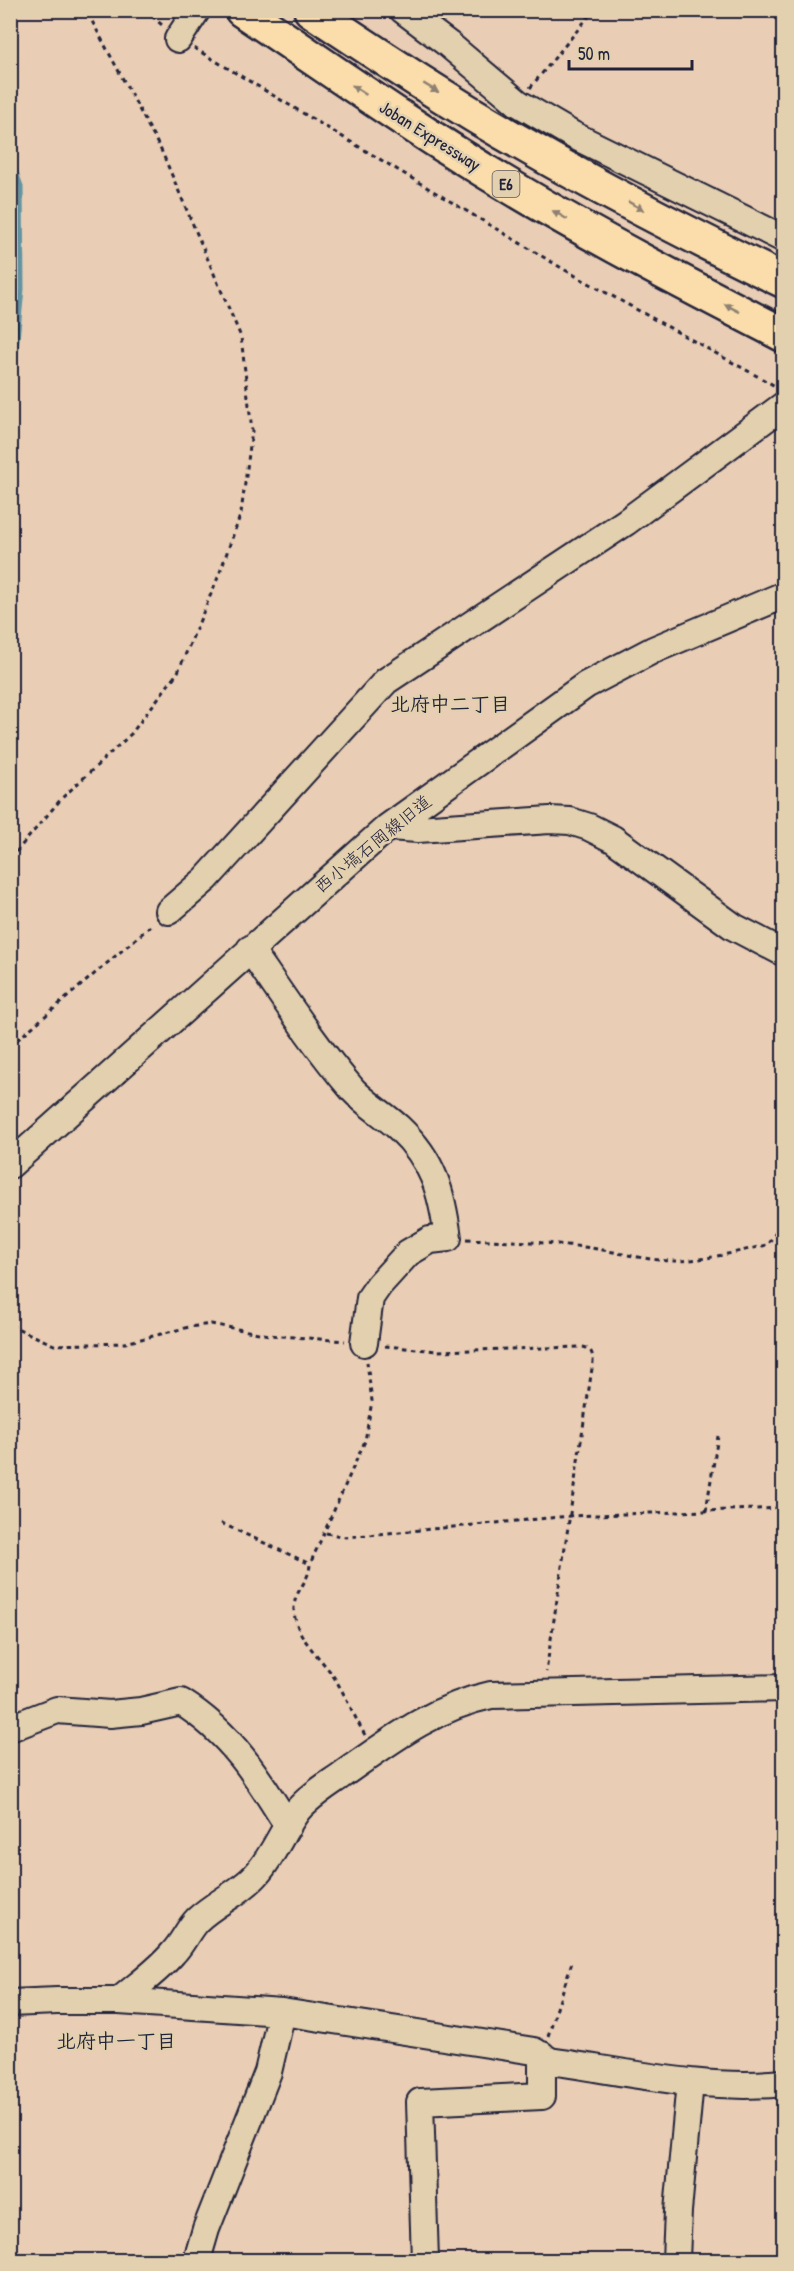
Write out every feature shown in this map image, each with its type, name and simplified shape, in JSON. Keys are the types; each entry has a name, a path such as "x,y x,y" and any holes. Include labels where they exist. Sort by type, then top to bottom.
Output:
{"highway":[{"name":"Joban Expressway","path":"242,10 391,112 508,185 651,267 783,335"},
{"name":"E6","path":"311,10 529,148 674,226 783,281"}],"street":[{"path":"403,10 448,44 518,103 573,135 783,239"},
{"path":"169,911 206,879 386,681 626,522 783,405"},
{"name":"西小塙石岡線旧道","path":"10,1165 388,826 586,685 653,650 783,595"},
{"path":"388,826 418,829 550,820 590,827 613,839 734,927 783,953"},
{"path":"250,949 312,1040 355,1092 399,1128 419,1149 436,1180 443,1202 448,1238 430,1240 408,1253 379,1284 370,1298 364,1343"},
{"path":"119,2001 150,1977 166,1961 195,1922 235,1894 255,1876 267,1862 298,1810 317,1792 416,1723 466,1700 491,1695 783,1688"},
{"path":"10,1728 57,1710 110,1713 141,1711 181,1702 204,1716 223,1734 257,1775 288,1826"},
{"path":"10,2003 119,2001 282,2012 534,2051 550,2061 690,2082 734,2086 783,2083"},
{"path":"197,2260 206,2229 268,2073 282,2012"},
{"path":"425,2260 420,2102 542,2096 542,2055"},
{"path":"676,2260 678,2211 690,2082"}],"path":[{"path":"10,860 62,798 131,734 178,672 219,575 241,513 252,431 241,337 162,152 86,10"},
{"path":"518,103 594,10"},
{"path":"188,24 565,270 783,391"},
{"path":"10,1046 169,911"},
{"path":"448,1238 539,1242 623,1252 650,1259 674,1261 708,1257 767,1245 775,1234 779,1218 783,1216"},
{"path":"10,1325 54,1345 125,1343 189,1327 211,1324 269,1335 437,1351 559,1346 587,1348 592,1352 593,1362 543,1693"},
{"path":"364,1343 372,1401 365,1441 326,1533 310,1564 309,1576 297,1593 294,1610 297,1629 336,1681 373,1752"},
{"path":"706,1511 718,1436"},
{"path":"326,1533 346,1537 570,1516 783,1508"},
{"path":"222,1524 310,1564"},
{"path":"542,2055 573,1959"}],"waterway":[{"path":"10,156 21,186 22,289 10,411"}],"district":[{"name":"北府中二丁目","path":"450,704"},
{"name":"北府中一丁目","path":"116,2041"}]}
